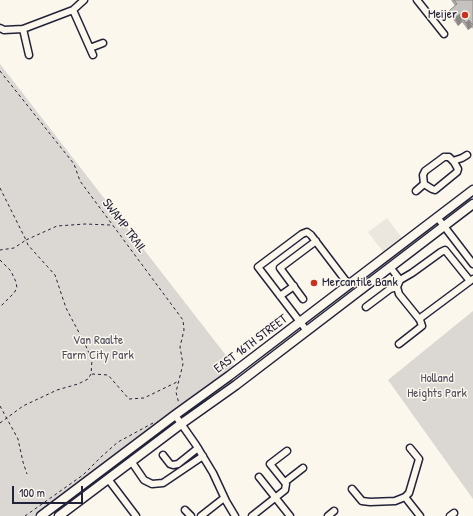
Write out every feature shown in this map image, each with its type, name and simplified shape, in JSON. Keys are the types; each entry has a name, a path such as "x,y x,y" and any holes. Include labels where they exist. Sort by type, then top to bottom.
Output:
{"main road":[{"name":"EAST 16TH STREET","path":"41,516 229,376 473,190"},
{"name":"EAST 16TH STREET","path":"59,516 131,461 236,385 473,204"}],"street":[{"path":"0,28 4,30 23,29 73,10 84,0"},
{"path":"417,0 444,34"},
{"path":"73,10 93,55"},
{"path":"23,29 29,55"},
{"path":"90,48 103,43"},
{"path":"456,166 473,152"},
{"path":"452,161 468,156"},
{"path":"444,157 448,157 456,166 457,172 435,190 424,184 423,175 444,157"},
{"path":"416,191 424,184"},
{"path":"437,217 473,264"},
{"path":"307,331 258,267 302,234 307,232 311,235 349,285"},
{"path":"280,268 316,242"},
{"path":"366,307 390,289 396,287 400,280 446,250 472,280 419,319"},
{"path":"271,257 303,299"},
{"path":"390,267 400,280"},
{"path":"280,296 294,286"},
{"path":"396,287 399,294 419,319 422,326 399,344"},
{"path":"175,415 203,456 213,473 224,498 235,516"},
{"path":"163,455 170,464 178,464 198,448"},
{"path":"352,489 362,500 370,502 395,501 405,497 411,489 419,459 410,448"},
{"path":"252,516 285,490 285,482 270,464 287,451"},
{"path":"131,461 144,480 152,484 163,483 203,456"},
{"path":"285,482 303,468"},
{"path":"259,477 290,516"},
{"path":"108,479 136,516"},
{"path":"405,497 420,516"},
{"path":"201,516 224,498"},
{"path":"185,510 191,516"},
{"path":"328,516 334,511"}],"path":[{"name":"SWAMP TRAIL","path":"0,72 74,164 80,181 183,320 184,330 180,347 183,364 176,392 180,406"},
{"path":"0,188 28,245 55,275 66,308 92,360 91,374 88,379 78,384 57,390 23,406 0,423"},
{"path":"0,250 14,248 26,240 57,226 86,224 112,225"},
{"path":"0,260 11,271 17,288 0,307"},
{"path":"91,374 108,375 130,399 144,398 178,382"},
{"path":"0,406 18,439 27,474"},
{"path":"25,516 83,475 101,456 118,442 155,422"}],"shaded area":[{"path":"387,218 402,238 383,252 368,232"}],"green space":[{"name":"Van Raalte Farm City Park","path":"0,64 235,367 37,516 0,516"},
{"name":"Holland Heights Park","path":"473,311 473,499 388,380"}],"building":[{"name":"Meijer","path":"454,0 473,0 473,25 469,20 466,23 460,14 455,18 449,11 457,4"}],"place":[{"name":"Meijer","path":"465,15"},
{"name":"Mercantile Bank","path":"314,283"}]}
